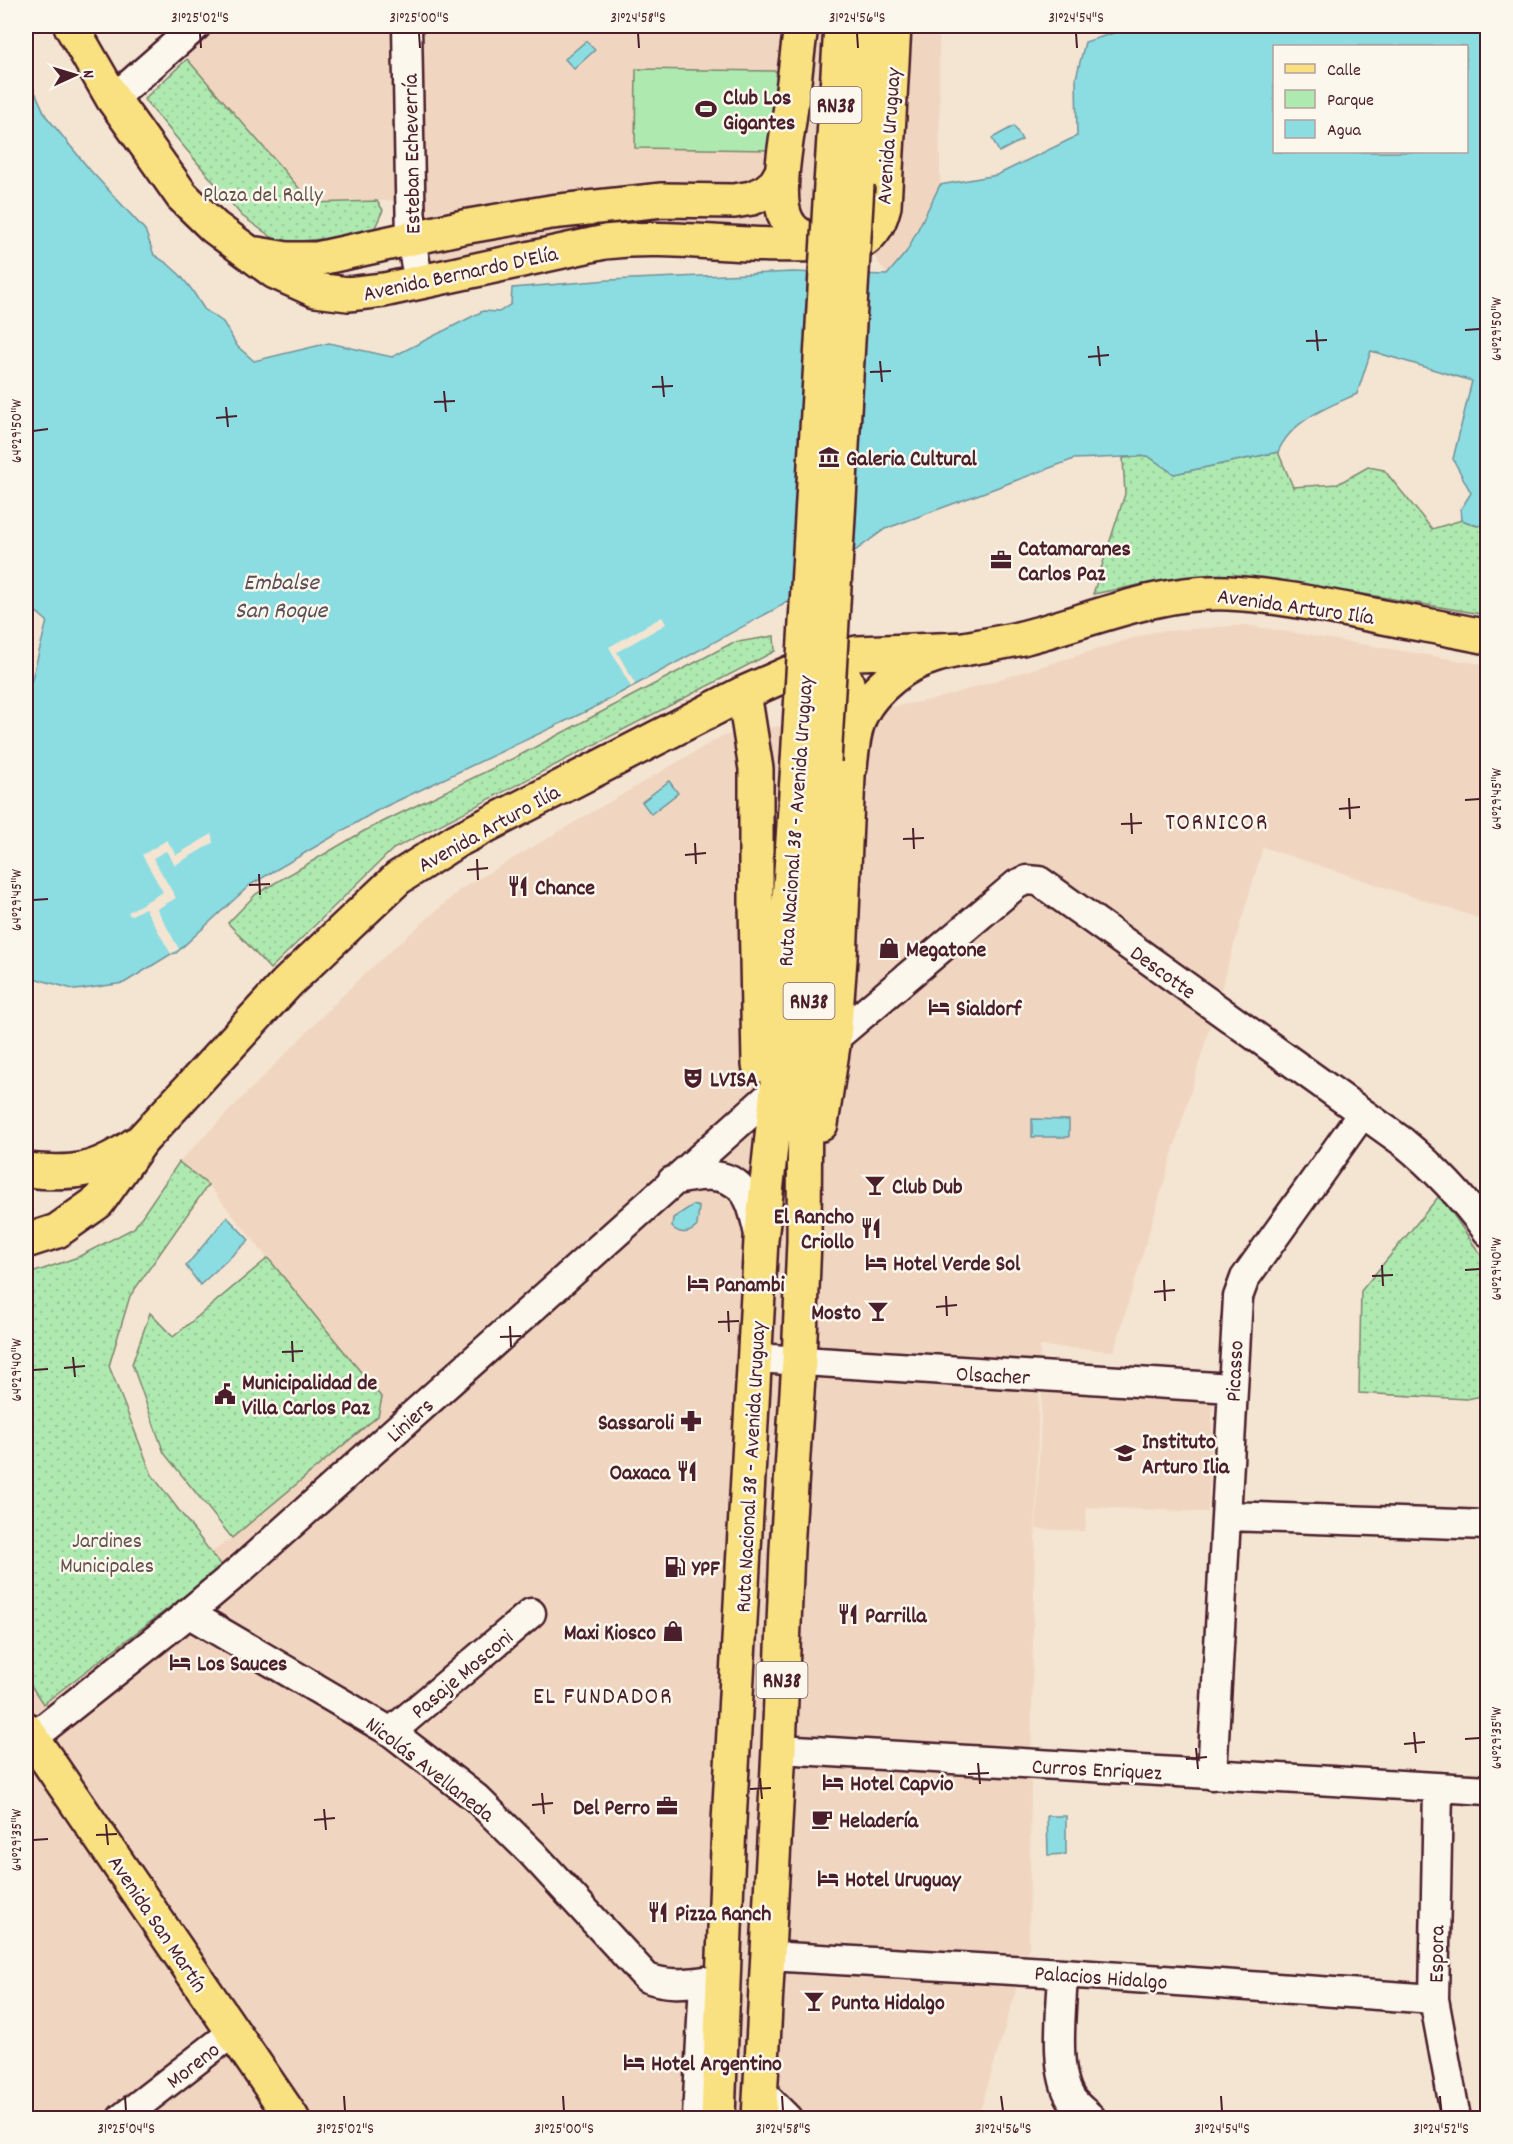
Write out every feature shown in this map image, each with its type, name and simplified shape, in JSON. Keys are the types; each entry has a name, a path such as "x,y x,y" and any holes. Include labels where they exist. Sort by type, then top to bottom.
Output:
{"main road":[{"name":"Avenida Bernardo D'Elía","path":"71,26 113,99 182,196 214,227 275,272 315,290 348,294 362,293 622,240 645,238 752,244 856,244 864,241"},
{"path":"801,26 782,172 784,217 792,230 823,244"},
{"name":"Ruta Nacional 38 - Avenida Uruguay","path":"759,2104 779,1749 787,1549 799,1361 804,1241 805,1072 824,763 844,184 841,26"},
{"name":"Ruta Nacional 38 - Avenida Uruguay","path":"844,184 866,26"},
{"name":"Avenida Uruguay","path":"864,241 876,229 884,206 894,26"},
{"path":"252,253 287,259 316,259 462,227 551,212 663,200 734,201 752,198 765,192 782,172"},
{"name":"Avenida Arturo Ilía","path":"149,1132 287,983 398,878 456,841 744,693 825,659 857,653 965,649 1024,638 1139,605 1194,594 1228,593 1302,602 1488,637"},
{"path":"824,763 854,730 867,701 894,676 909,666 932,657 965,649"},
{"path":"804,1241 834,1039 824,763 851,707 848,684 843,673 837,665 825,659"},
{"path":"744,693 752,732 756,769 768,1097"},
{"name":"Ruta Nacional 38 - Avenida Uruguay","path":"718,2118 729,1822 768,1097 824,763"},
{"path":"26,1170 66,1173 89,1169 114,1159 149,1132"},
{"path":"26,1241 57,1231 98,1202 149,1132"},
{"path":"745,1547 762,1612 755,1732 759,1744 765,1748 779,1749"},
{"name":"Avenida San Martín","path":"29,1733 292,2118"},
{"path":"704,1980 718,1836 729,1822"},
{"path":"728,1879 746,1939 740,2032 741,2051 759,2104"}],"street":[{"path":"113,99 196,26"},
{"name":"Esteban Echeverría","path":"407,26 411,240 419,282"},
{"name":"Descotte","path":"834,1039 1017,884 1032,879 1039,881 1403,1142 1428,1162 1463,1198 1488,1232"},
{"name":"Liniers","path":"29,1733 188,1613 427,1403 768,1097"},
{"name":"Picasso","path":"1212,1775 1238,1297 1245,1278 1362,1114"},
{"path":"672,1181 706,1175 727,1179 745,1193 761,1240"},
{"name":"Olsacher","path":"755,1358 1232,1388"},
{"path":"1227,1516 1488,1525"},
{"name":"Nicolás Avellaneda","path":"188,1613 391,1732 476,1798 532,1853 647,1978 680,1985 704,1980"},
{"name":"Pasaje Mosconi","path":"391,1732 531,1613"},
{"name":"Curros Enriquez","path":"779,1749 1488,1791"},
{"name":"Espora","path":"1438,1788 1434,1999 1455,2118"},
{"name":"Palacios Hidalgo","path":"768,1956 1063,1973 1434,1999"},
{"path":"1063,1973 1060,2066 1063,2081 1072,2099 1091,2118"},
{"path":"697,2118 704,1980"},
{"name":"Moreno","path":"122,2118 233,2032"},
{"path":"759,2104 788,2118"}],"shaded area":[{"path":"196,26 939,26 940,185 907,251 887,275 864,241 724,243 419,282 410,200 312,203 187,59"},
{"path":"1246,625 1487,665 1487,921 1263,847 1114,1351 1040,1346 1029,1946 978,2118 26,2118 26,1680 232,1538 378,1416 382,1398 208,1185 179,1162 362,976 461,889 722,736 936,699 1153,632"},
{"name":"Instituto Arturo Ilia","path":"1042,1392 1213,1399 1208,1512 1087,1507 1085,1531 1036,1529"}],"green space":[{"name":"Plaza del Rally","path":"187,59 312,203 377,201 383,210 372,234 280,243 242,216 144,99"},
{"name":"Club Los Gigantes","path":"636,69 777,71 776,150 635,148"},
{"path":"1278,452 1293,487 1338,484 1368,467 1384,470 1432,529 1462,520 1477,526 1487,523 1487,615 1352,592 1176,578 1093,594 1125,494 1123,458 1148,456 1174,474"},
{"path":"774,636 775,651 393,849 270,969 228,923 256,894 364,831 524,753 732,643"},
{"name":"Jardines Municipales","path":"179,1162 208,1185 130,1296 109,1366 152,1475 222,1567 43,1704 26,1678 26,1275 78,1257 134,1228"},
{"path":"1440,1195 1487,1264 1487,1395 1467,1399 1359,1393 1361,1291"},
{"path":"268,1258 382,1398 378,1416 232,1538 164,1453 132,1364 150,1313 173,1337"}],"water":[{"name":"Embalse San Roque","path":"1126,26 1487,26 1487,523 1478,526 1462,520 1461,509 1471,493 1453,459 1472,381 1371,351 1357,394 1301,423 1284,441 1278,452 1174,474 1148,456 1074,459 885,529 777,608 589,710 378,810 250,885 176,953 124,983 76,990 26,976 26,693 32,679 47,621 34,610 26,611 26,72 46,116 90,170 145,230 154,255 180,275 204,309 223,322 237,346 254,361 329,343 392,357 483,311 499,312 511,304 512,288 609,280 793,272 887,275 907,251 940,185 997,175 1077,136 1076,78 1085,42 1123,30"},
{"path":"586,41 595,50 574,69 565,59"},
{"path":"1014,126 1022,140 999,152 992,138"},
{"path":"669,781 678,793 651,814 642,802"},
{"path":"1032,1119 1069,1120 1069,1137 1032,1137"},
{"path":"693,1205 699,1207 697,1226 691,1231 675,1230 672,1227 673,1218"},
{"path":"227,1217 249,1240 200,1285 186,1266"},
{"path":"1047,1816 1066,1816 1066,1854 1048,1855"}],"pier":[{"path":"662,617 666,624 617,652 635,684 631,687 609,647"},
{"path":"212,834 213,843 175,865 166,851 153,858 176,898 157,909 179,949 171,954 145,908 130,916 128,912 163,892 142,855 167,840 176,855"}],"place":[{"name":"Club Los Gigantes","path":"706,109"},
{"name":"Galeria Cultural","path":"829,457"},
{"name":"Catamaranes Carlos Paz","path":"1001,560"},
{"name":"Chance","path":"518,886"},
{"name":"Megatone","path":"889,948"},
{"name":"Sialdorf","path":"939,1007"},
{"name":"LVISA","path":"693,1078"},
{"name":"Club Dub","path":"875,1185"},
{"name":"El Rancho Criollo","path":"871,1228"},
{"name":"Hotel Verde Sol","path":"876,1262"},
{"name":"Panambi","path":"698,1283"},
{"name":"Mosto","path":"878,1311"},
{"name":"Municipalidad de Villa Carlos Paz","path":"225,1394"},
{"name":"Sassaroli","path":"691,1421"},
{"name":"Instituto Arturo Ilia","path":"1125,1453"},
{"name":"Oaxaca","path":"687,1471"},
{"name":"YPF","path":"675,1567"},
{"name":"Parrilla","path":"848,1614"},
{"name":"Maxi Kiosco","path":"673,1631"},
{"name":"Los Sauces","path":"180,1662"},
{"name":"Hotel Capvio","path":"833,1782"},
{"name":"Del Perro","path":"667,1806"},
{"name":"Heladería","path":"822,1819"},
{"name":"Hotel Uruguay","path":"828,1878"},
{"name":"Pizza Ranch","path":"658,1912"},
{"name":"Punta Hidalgo","path":"814,2001"},
{"name":"Hotel Argentino","path":"634,2062"}],"district":[{"name":"TORNICOR","path":"1217,821"},
{"name":"EL FUNDADOR","path":"603,1695"}]}
